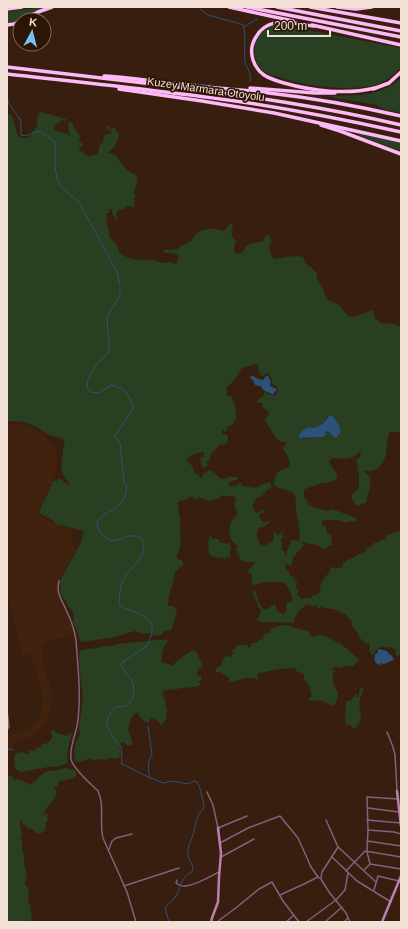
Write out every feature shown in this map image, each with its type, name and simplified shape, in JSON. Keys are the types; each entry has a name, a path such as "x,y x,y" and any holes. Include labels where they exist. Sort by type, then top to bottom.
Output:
{"highway":[{"path":"7,9 22,7"},
{"path":"38,12 52,7"},
{"path":"229,7 401,45"},
{"path":"248,7 401,37"},
{"path":"276,7 401,31"},
{"path":"310,7 401,23"},
{"path":"337,7 356,9 372,7"},
{"path":"314,26 279,22 269,24 262,29 255,38 252,50 254,62 258,70 264,76 272,79 309,88 346,91 375,88"},
{"name":"Kuzey Marmara Otoyolu","path":"7,67 272,100 401,125"},
{"path":"198,86 321,93 358,92 389,83 401,72"},
{"name":"Kuzey Marmara Otoyolu","path":"7,74 270,106 401,132"},
{"path":"93,77 119,77 296,96 401,116"},
{"path":"98,84 133,92 246,108 319,122 401,141"},
{"path":"246,108 260,113 332,128 401,154"}],"street":[{"path":"58,581 57,589 59,596 68,613 75,638 78,677 78,721 70,752 71,760 74,767 99,793 102,804 102,832 108,850 127,892 136,922"},
{"path":"7,708 9,727 7,730"},
{"path":"367,820 401,824 395,755 386,732"},
{"path":"207,792 213,805 220,843 218,902 212,922"},
{"path":"370,864 367,852 367,797 398,799"},
{"path":"367,808 399,812"},
{"path":"218,828 247,816"},
{"path":"220,843 248,828 280,816 298,838 311,867 342,907 350,922"},
{"path":"326,820 338,847 376,882"},
{"path":"368,830 401,834"},
{"path":"108,850 112,841 116,838 132,834"},
{"path":"220,858 254,839"},
{"path":"367,841 401,846"},
{"path":"321,879 322,872 338,847"},
{"path":"306,922 336,900 345,890 347,872 365,852 401,857"},
{"path":"332,857 357,881 391,902"},
{"path":"370,864 401,869"},
{"path":"363,871 370,864"},
{"path":"124,886 179,868"},
{"path":"177,880 176,883 182,886 191,885 219,872"},
{"path":"374,891 378,876 399,881"},
{"path":"279,895 318,877"},
{"path":"382,922 401,877"},
{"path":"217,922 259,889 272,882 279,895 299,922"},
{"path":"325,922 342,907"},
{"path":"286,922 294,915"},
{"path":"344,922 348,918"}],"shaded area":[{"path":"7,424 19,424 36,430 46,437 54,448 57,456 56,474 37,514 54,523 71,529 73,531 71,543 76,548 60,579 59,588 60,597 70,615 76,635 47,641 42,648 42,657 52,694 49,717 38,732 30,737 13,742 13,751 7,751 7,734 19,733 32,727 40,716 43,705 42,690 31,655 22,656 7,591"}],"green space":[{"path":"44,7 36,12 12,12 12,23 7,24 7,12"},
{"path":"280,24 401,48 401,67 383,82 376,85 353,88 310,85 274,75 273,77 260,68 254,54 257,40 261,34 266,29"},
{"path":"401,78 401,113 383,109 377,105 325,96 372,93 394,84"},
{"path":"41,112 66,119 67,121 62,120 54,126 54,130 70,136 68,123 71,122 80,137 78,141 82,143 83,146 79,148 79,150 88,156 93,156 98,153 100,144 103,143 103,140 105,140 103,136 111,134 110,129 107,129 107,126 109,126 112,130 115,128 116,132 118,132 119,136 114,148 107,153 116,156 125,168 135,174 137,184 134,191 136,197 134,198 135,205 134,207 128,206 118,210 116,220 111,209 109,210 109,213 106,213 109,236 117,245 119,252 125,256 135,259 150,259 161,263 171,262 175,264 177,263 179,255 165,253 164,250 179,249 181,246 192,241 195,235 203,230 214,229 224,231 230,224 232,224 233,227 231,232 233,238 236,240 234,249 235,253 237,254 243,252 246,246 252,243 262,242 266,235 270,235 272,243 269,245 269,248 274,259 292,256 303,257 305,263 317,274 317,280 327,299 340,306 347,315 354,317 373,310 375,319 380,323 392,323 401,327 401,432 389,433 386,455 380,466 372,471 363,471 371,478 369,480 371,484 367,502 356,505 352,499 352,495 358,487 360,473 357,470 359,468 356,465 358,464 356,462 361,453 359,452 350,458 332,458 329,461 337,474 337,479 332,482 322,483 305,489 304,497 307,500 308,505 328,511 331,509 338,511 356,518 356,521 346,523 338,520 323,520 322,526 326,526 327,533 332,536 332,545 323,549 303,541 302,542 304,544 293,557 293,562 291,565 285,564 286,569 290,572 290,576 295,577 294,580 298,582 296,584 296,588 299,591 297,595 301,599 311,598 313,595 316,595 321,591 319,585 329,573 331,568 342,567 343,563 347,560 366,551 367,548 372,547 376,542 378,543 380,540 385,540 386,535 401,529 401,655 396,656 394,648 381,647 378,648 372,655 369,650 370,643 366,644 359,637 351,625 352,621 346,615 320,606 320,609 315,605 312,606 307,604 296,615 293,623 262,622 257,620 261,610 258,607 253,591 255,591 263,609 267,609 275,604 276,610 283,614 287,611 286,604 292,601 291,593 283,582 268,582 252,585 252,573 247,573 255,562 240,560 236,549 238,546 231,540 229,531 230,524 237,514 234,506 236,498 233,496 222,495 218,499 209,501 201,498 196,500 191,496 188,499 177,503 180,516 181,541 177,558 182,560 183,566 175,572 169,595 168,605 174,606 177,613 171,630 165,631 161,635 157,636 135,631 115,637 82,642 80,640 73,622 73,612 61,596 60,582 81,542 84,531 56,524 51,519 39,513 53,481 61,479 70,485 62,472 64,441 28,423 17,421 7,422 7,114 11,115 13,118 18,136 24,138 30,137 31,133 37,127 38,124 36,121 39,113","holes":["256,363 259,367 258,370 260,375 264,376 266,373 268,374 272,380 272,384 278,389 274,396 264,392 264,396 261,397 257,403 262,403 263,408 268,412 269,414 265,420 276,437 280,442 286,442 283,449 288,456 290,463 289,467 278,472 273,483 277,487 292,492 295,498 300,538 299,541 291,540 287,551 287,556 284,551 281,551 281,538 284,537 282,534 285,529 277,535 275,532 273,541 264,546 262,546 258,541 257,537 257,531 260,527 264,527 271,521 264,523 259,515 265,510 263,509 256,513 252,506 257,498 272,488 270,482 256,488 242,486 241,482 231,487 228,483 238,479 237,477 229,476 221,479 209,470 203,474 202,479 198,474 194,473 192,464 190,466 190,462 186,461 191,456 203,452 204,456 200,458 201,465 204,468 208,465 206,462 211,460 210,455 212,454 212,451 216,450 220,444 224,445 228,441 228,436 223,434 222,431 227,431 227,427 232,425 236,419 236,411 231,396 227,396 226,387 232,383 241,371 241,368 243,367 244,369 246,366","327,417 335,418 339,426 340,431 335,438 330,433 325,431 323,437 303,439 299,435 307,428 320,425"]},
{"path":"356,134 401,143 401,151"},
{"path":"210,535 212,539 219,539 219,542 226,544 230,543 230,547 232,549 229,553 231,555 226,557 225,560 223,558 213,557 209,554 208,542"},
{"path":"284,625 309,632 313,637 320,635 330,638 340,643 359,660 353,666 344,666 340,668 335,667 332,669 335,670 333,673 333,680 335,688 338,692 335,704 331,706 323,701 309,700 308,699 311,697 311,690 304,679 304,675 294,668 259,673 257,674 258,678 256,680 254,677 232,682 220,672 215,671 216,668 221,666 221,661 225,658 225,656 232,657 232,654 234,653 232,650 235,650 234,648 236,648 237,645 246,645 250,647 252,643 258,642 259,639 262,640 264,635 271,632 270,630 277,626"},
{"path":"167,639 168,641 164,648 161,661 172,666 182,657 195,650 202,663 202,667 199,668 197,673 198,676 201,676 202,681 199,681 200,685 162,691 167,709 166,720 161,725 158,721 152,718 149,720 149,723 143,721 142,718 139,717 138,712 134,714 130,721 128,731 133,744 126,745 124,742 119,744 121,754 119,758 93,760 91,758 79,762 75,761 74,753 76,742 80,735 79,728 83,698 80,674 80,651 118,644"},
{"path":"364,687 359,702 361,720 355,729 350,725 346,725 346,702 351,700 356,694 358,697 360,689"},
{"path":"51,731 67,736 71,732 72,734 67,758 68,762 60,766 21,772 15,769 15,754 21,752 29,754 30,753 28,751 35,751 36,747 39,748 42,744 48,743 52,738"},
{"path":"64,768 74,770 76,772 76,776 71,779 61,780 57,787 54,787 56,790 56,795 44,814 48,814 48,820 45,823 46,828 44,831 40,834 36,833 34,830 27,828 21,820 20,821 22,837 20,837 27,876 25,884 28,888 28,900 32,919 30,922 7,922 7,776 12,776 14,780 18,779 31,785 44,773"}],"water":[{"path":"251,376 263,380 266,376 268,376 271,382 270,386 277,389 274,395 265,391 260,386 255,385 253,380 250,378"},
{"path":"331,415 337,421 339,426 340,434 337,437 335,438 330,433 325,431 326,435 323,437 300,438 299,435 302,431 307,428 321,425"},
{"path":"378,649 387,651 394,660 384,664 381,663 380,665 377,664 375,661 375,654 378,653"}],"waterway":[{"path":"200,9 208,15 243,25 245,34 245,62 250,73 250,81"},
{"path":"244,27 257,19"},
{"path":"7,98 9,104 20,119 21,135 23,136 35,132 41,132 55,142 55,168 57,178 62,188 79,202 117,272 120,286"},
{"path":"120,289 118,299 109,313 107,321 109,350 91,373 87,388 90,392 100,393 111,385 124,390 129,396 133,409 115,436 120,443 124,482 127,487 125,496 121,502 117,507 100,518 97,525 101,533 109,539 116,540 129,536 139,536 144,541 144,548 141,557 123,580 119,605 150,620 152,631 147,646 124,661 121,665 132,681 134,690 133,697 128,705 124,707 115,707 109,715 107,726 121,747 122,764 163,783 173,781 188,784 194,781 197,782 201,790 204,808 197,818 188,852 193,870 185,877 174,899 165,908 169,922"},
{"path":"148,726 152,755 148,766 150,778"},
{"path":"7,749 13,750"}]}
